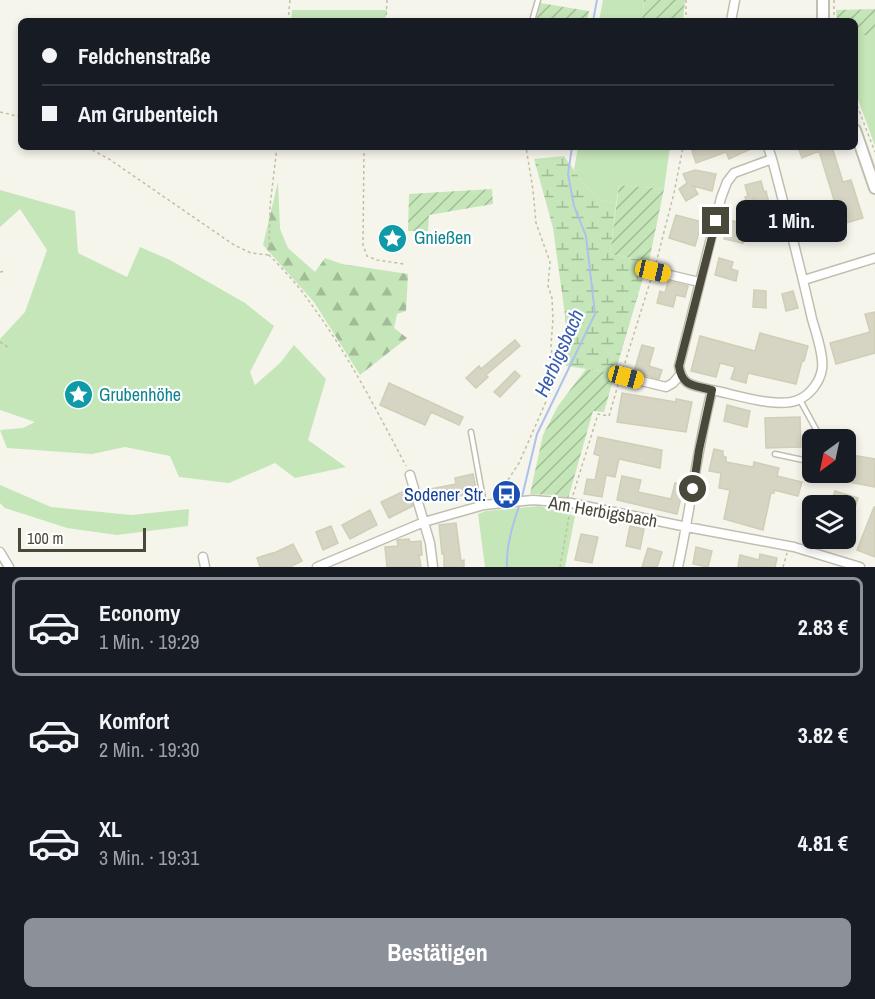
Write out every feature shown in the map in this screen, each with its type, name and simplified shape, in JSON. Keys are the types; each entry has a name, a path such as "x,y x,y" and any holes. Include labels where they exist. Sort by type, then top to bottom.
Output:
{"street":[{"path":"732,18 735,0"},
{"path":"823,0 823,18"},
{"path":"858,139 875,188"},
{"path":"769,150 772,159 804,280 822,366 817,382 807,394 790,402 774,403 712,390 684,381 680,375 679,360 727,182 734,173 772,159"},
{"path":"804,280 875,258"},
{"path":"653,271 699,282"},
{"path":"621,376 666,387 680,375"},
{"path":"678,567 712,390"},
{"path":"410,475 430,543 433,567"},
{"name":"Am Herbigsbach","path":"317,567 424,522 484,505 533,500 571,503 788,546 860,567"},
{"path":"0,552 9,567"},
{"path":"203,557 206,567"}],"lane":[{"path":"533,18 538,0"},
{"path":"800,399 816,429"},
{"path":"471,432 484,505"},
{"path":"775,454 802,460"}],"path":[{"path":"288,18 290,0"},
{"path":"386,18 387,0"},
{"path":"686,0 686,18"},
{"path":"834,0 834,18"},
{"path":"858,108 875,152"},
{"path":"0,112 18,116"},
{"path":"92,150 234,245 251,254 269,255"},
{"path":"277,150 270,206 269,255 311,303 336,342 379,414 410,475"},
{"path":"364,150 363,245 367,256 404,264"},
{"path":"508,480 519,463 555,381 551,345 552,298 548,286 550,262 536,223 526,150"},
{"path":"560,567 571,503 598,414 609,416 653,271 674,193 682,150"},
{"path":"0,272 6,271"},
{"path":"0,342 8,346"},
{"path":"783,567 788,546"}],"green space":[{"path":"603,0 644,0 642,18 600,18"},
{"path":"644,0 685,0 683,18 642,18"},
{"path":"540,3 589,11 588,18 537,18"},
{"path":"875,9 875,35 858,35 858,18 837,18 836,10"},
{"path":"292,10 387,10 386,18 291,18"},
{"path":"858,35 875,35 875,146 858,99"},
{"path":"577,150 670,150 664,189 619,185 616,204 601,200 584,184 574,170"},
{"path":"564,156 584,184 601,200 616,204 610,254 648,261 615,373 566,366 565,315 553,228 534,159"},
{"path":"278,182 280,229 288,248 315,272 325,258 342,264 408,274 406,311 397,314 394,328 407,338 360,375 314,302 263,245"},
{"path":"619,185 664,189 649,261 610,254"},
{"path":"492,189 493,204 429,215 428,231 408,231 409,194"},
{"path":"0,190 75,211 78,253 127,277 140,247 170,260 245,303 274,326 250,372 255,385 280,363 294,345 326,379 308,440 346,467 295,478 275,463 229,483 179,477 170,456 125,447 92,454 7,448 0,430 23,428 35,422 0,410 0,339 25,312 47,250 20,209 0,227"},
{"path":"586,369 615,373 604,412 593,411 568,499 554,495 530,494 543,435 558,406"},
{"path":"0,485 51,507 131,515 189,509 188,526 117,535 67,528 5,508 0,503"},
{"path":"539,506 575,516 565,567 485,567 478,514 486,511"}],"building":[{"path":"748,150 729,159 726,152 696,163 692,151"},
{"path":"799,150 833,150 843,182 851,180 863,218 842,224 841,222 807,229 803,210 835,203 819,151 802,158"},
{"path":"695,170 716,174 712,191 693,186 698,194 686,201 679,189 687,183 683,174"},
{"path":"761,181 764,192 766,191 771,220 777,219 781,235 765,239 754,198 750,215 745,197 748,196 745,185"},
{"path":"676,215 702,222 695,246 669,238"},
{"path":"729,220 747,224 743,243 724,239"},
{"path":"719,258 733,262 731,269 738,271 736,281 715,275"},
{"path":"668,281 688,286 685,297 676,295 673,307 657,303 660,291 665,293"},
{"path":"754,290 766,291 766,308 753,307"},
{"path":"793,291 798,308 786,311 782,294"},
{"path":"875,312 875,353 836,364 830,343 870,332 865,314"},
{"path":"760,333 808,346 796,384 748,373 746,383 731,379 735,367 720,363 716,377 691,371 700,336 755,351"},
{"path":"515,340 520,346 486,375 488,377 476,388 466,378 479,366 481,369"},
{"path":"642,345 654,348 649,366 662,370 659,379 634,372"},
{"path":"515,371 520,376 500,397 494,392"},
{"path":"389,383 463,417 459,425 431,412 425,425 380,405"},
{"path":"622,393 676,402 676,399 692,402 686,432 617,422"},
{"path":"727,405 750,411 747,427 724,421"},
{"path":"800,417 801,447 766,448 765,418"},
{"path":"598,437 662,450 660,468 619,459 615,477 606,475 602,497 584,494 587,479 595,480 600,456 594,454"},
{"path":"714,449 723,451 726,462 753,467 754,462 779,468 777,476 802,482 798,496 774,490 774,493 771,493 763,530 724,519 730,490 719,488 721,473 709,471"},
{"path":"856,456 875,459 875,487 854,483 856,483"},
{"path":"473,474 477,493 432,501 430,489 456,484 455,478"},
{"path":"622,476 641,480 638,492 671,499 675,483 684,485 677,514 617,500"},
{"path":"406,490 413,506 389,518 381,502"},
{"path":"835,491 848,495 834,495"},
{"path":"875,507 875,557 857,550"},
{"path":"370,510 377,525 350,539 342,525"},
{"path":"456,523 461,561 464,560 464,567 444,567 439,525"},
{"path":"331,526 338,543 323,550 316,532"},
{"path":"630,526 644,529 640,549 626,546"},
{"path":"581,534 598,537 592,563 575,560"},
{"path":"409,539 410,542 421,541 422,555 419,555 421,567 387,567 385,547 398,546 397,540"},
{"path":"293,544 302,561 290,567 260,567 257,558"},
{"path":"696,547 712,551 708,567 693,564"},
{"path":"648,548 662,552 657,567 642,567"},
{"path":"760,554 777,558 775,567 738,567 740,555 759,560"}],"waterway":[{"name":"Herbigsbach","path":"594,18 597,0"},
{"name":"Herbigsbach","path":"522,497 537,434 595,314 586,236 574,206 568,174 572,150"},
{"name":"Herbigsbach","path":"507,567 509,543 520,503"}],"place":[{"name":"Gnießen","path":"393,238"},
{"name":"Grubenhöhe","path":"78,395"},
{"name":"Sodener Str.","path":"507,495"}],"route":[{"path":"693,489 712,390 684,381 680,375 679,360 716,221"}]}
